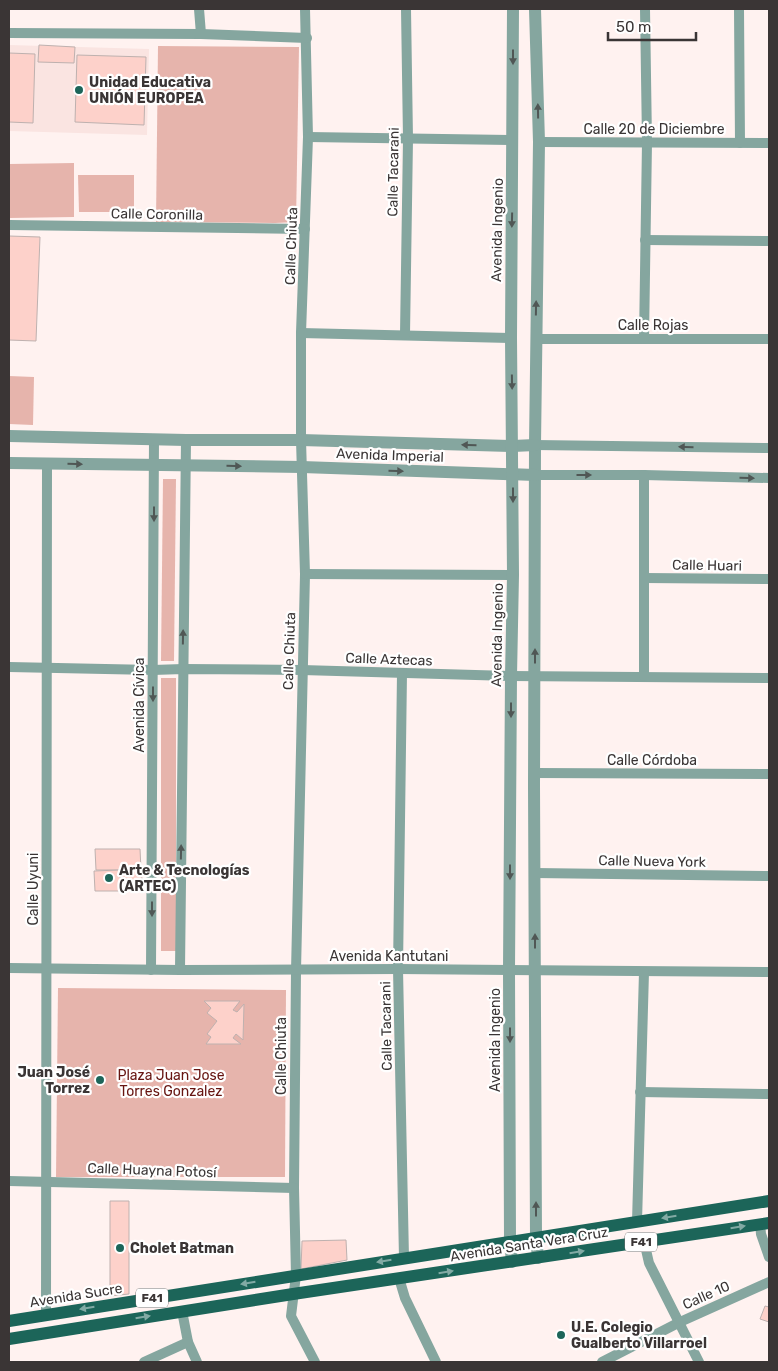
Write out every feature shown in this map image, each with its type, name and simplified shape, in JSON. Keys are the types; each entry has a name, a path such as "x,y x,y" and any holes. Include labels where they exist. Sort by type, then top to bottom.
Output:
{"main road":[{"name":"Avenida Santa Vera Cruz","path":"296,1275 769,1201"},
{"name":"Avenida Santa Vera Cruz","path":"293,1294 764,1223"},
{"name":"Avenida Sucre","path":"9,1320 296,1275"},
{"name":"F41","path":"9,1339 293,1294"}],"street":[{"path":"199,9 200,34"},
{"name":"Calle Chiuta","path":"305,9 308,137 301,333 301,440 305,574 296,971 294,1188 296,1275 291,1316 315,1362"},
{"name":"Calle Tacarani","path":"405,335 408,139 406,9"},
{"name":"Avenida Ingenio","path":"512,1262 510,1242 509,970 513,575 511,338 513,9"},
{"path":"536,9 539,142 535,444 534,970 536,1238 538,1258"},
{"path":"644,339 647,142 645,9"},
{"path":"739,9 740,143"},
{"path":"9,33 200,34 307,38"},
{"path":"308,137 513,140"},
{"name":"Calle 20 de Diciembre","path":"539,142 769,143"},
{"name":"Calle Coronilla","path":"9,225 305,229"},
{"path":"645,240 769,241"},
{"path":"301,333 511,338"},
{"name":"Calle Rojas","path":"536,339 769,339"},
{"name":"Avenida Imperial","path":"9,436 186,440 301,440 513,446 535,444 769,448"},
{"name":"Avenida Cívica","path":"151,970 154,439"},
{"path":"180,970 186,440"},
{"name":"Avenida Imperial","path":"9,463 302,467 513,475 644,475 769,478"},
{"name":"Calle Uyuni","path":"46,1314 47,464"},
{"path":"644,475 644,676"},
{"path":"305,574 513,575"},
{"name":"Calle Huari","path":"644,578 769,579"},
{"name":"Calle Aztecas","path":"9,667 153,670 302,670 511,676 769,678"},
{"name":"Calle Tacarani","path":"402,673 398,969 404,1258"},
{"name":"Calle Córdoba","path":"534,773 769,774"},
{"name":"Calle Nueva York","path":"535,873 769,876"},
{"name":"Avenida Kantutani","path":"9,968 769,972"},
{"path":"637,1222 644,972"},
{"path":"640,1092 769,1094"},
{"name":"Calle Huayna Potosí","path":"9,1181 294,1188"},
{"path":"764,1223 769,1257"},
{"path":"644,1241 649,1263 699,1362"},
{"path":"399,1278 405,1298 436,1362"},
{"name":"Calle 10","path":"602,1362 680,1322 769,1282"},
{"path":"182,1311 188,1342 197,1362"},
{"path":"144,1362 188,1342"}],"shaded area":[{"name":"Unidad Educativa UNIÓN EUROPEA","path":"9,45 149,49 147,135 9,131"}],"green space":[{"path":"158,46 299,47 296,222 156,222"},
{"path":"74,163 74,217 9,218 9,164"},
{"path":"78,175 134,175 134,212 79,212"},
{"path":"9,376 34,377 33,425 9,424"},
{"path":"163,479 176,479 174,661 161,661"},
{"path":"161,678 176,678 176,951 161,951"},
{"name":"Plaza Juan Jose Torres Gonzalez","path":"58,988 286,990 285,1177 56,1177"}],"building":[{"path":"39,45 75,47 74,63 38,62"},
{"path":"9,53 35,54 33,123 9,122"},
{"path":"77,55 146,57 144,125 75,122"},
{"path":"9,236 40,237 36,341 9,340"},
{"path":"95,849 140,849 141,870 96,870"},
{"path":"120,870 141,870 143,889 120,891"},
{"path":"120,870 120,891 95,891 94,871"},
{"path":"204,1001 240,1001 233,1010 237,1012 244,1004 243,1040 236,1034 233,1038 241,1044 206,1044 211,1037 207,1034 217,1021 207,1013 211,1008"},
{"name":"Cholet Batman","path":"110,1201 129,1201 129,1294 110,1296"},
{"path":"346,1240 347,1260 301,1269 302,1241"},
{"path":"765,1306 769,1307 769,1322 760,1319"}],"place":[{"name":"Unidad Educativa UNIÓN EUROPEA","path":"79,90"},
{"name":"Arte & Tecnologías (ARTEC)","path":"109,878"},
{"name":"Juan José Torrez","path":"100,1080"},
{"name":"Cholet Batman","path":"120,1248"},
{"name":"U.E. Colegio Gualberto Villarroel","path":"561,1335"}]}
